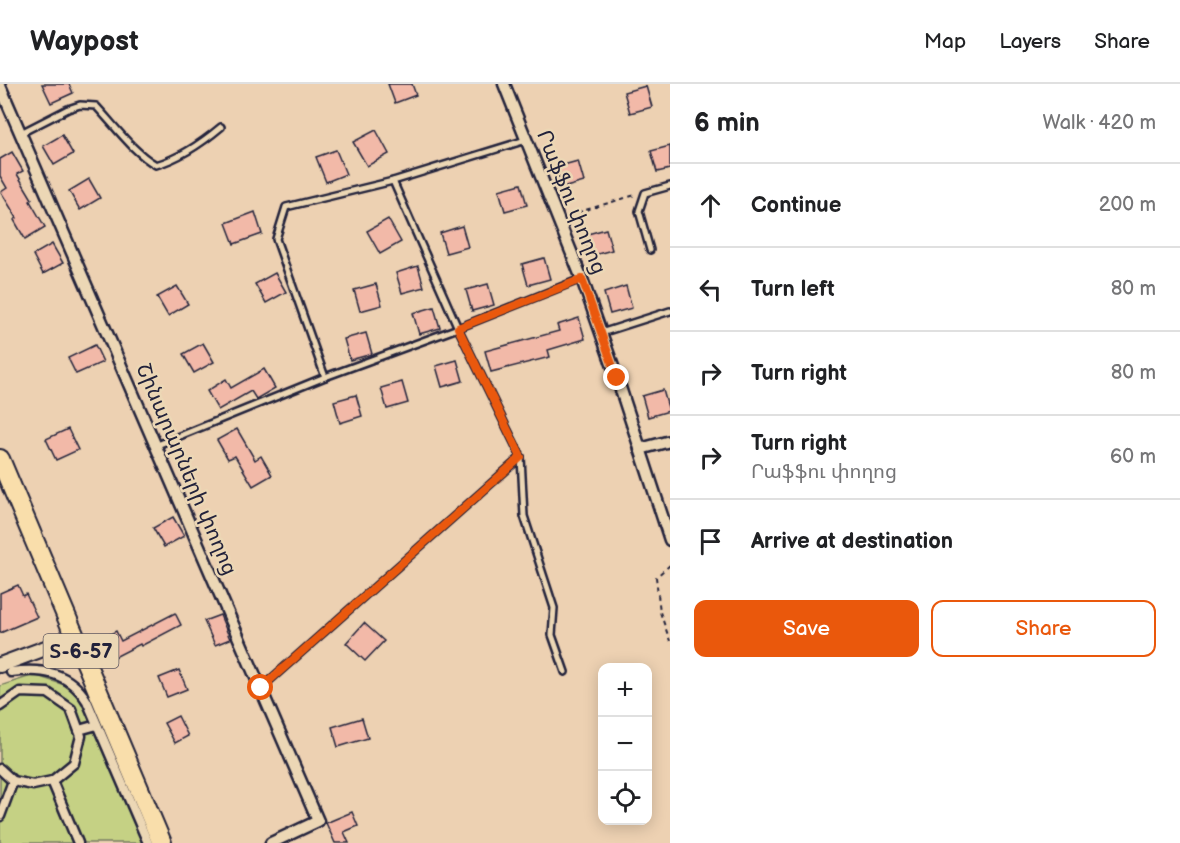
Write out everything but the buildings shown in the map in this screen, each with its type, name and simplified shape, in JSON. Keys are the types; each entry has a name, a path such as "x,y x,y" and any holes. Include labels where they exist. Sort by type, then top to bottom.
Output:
{"main road":[{"name":"Տ-6-57","path":"0,459 162,843"}],"street":[{"name":"Րաֆֆու փողոց","path":"504,84 582,279 670,540"},
{"name":"Շինարարների փողոց","path":"0,86 318,821 270,843"},
{"path":"640,449 670,441"},
{"path":"5,669 75,637"},
{"path":"5,669 32,669 49,672 67,680 79,689 148,843"},
{"path":"0,706 20,692 48,693 71,709 81,736 74,763 52,782 33,785 13,781 0,769"},
{"path":"79,730 97,725"},
{"path":"0,816 13,781"},
{"path":"52,782 78,843"}],"lane":[{"path":"21,133 68,109 80,105 96,106 146,160 156,165 171,161 221,127"},
{"path":"325,377 276,240 286,207 393,181 526,140"},
{"path":"393,181 458,328 521,457 524,516 554,608 552,635 565,672"},
{"path":"650,249 639,212 645,193 670,186"},
{"path":"155,446 325,377 582,279"},
{"path":"601,333 670,310"},
{"path":"261,688 521,457"}],"path":[{"path":"557,218 645,193"},
{"path":"670,565 657,577 660,612 670,641"}],"green space":[{"path":"34,675 77,689 143,843 0,843 0,686"}],"route":[{"path":"261,688 521,457 458,328 582,279 617,378"}]}
